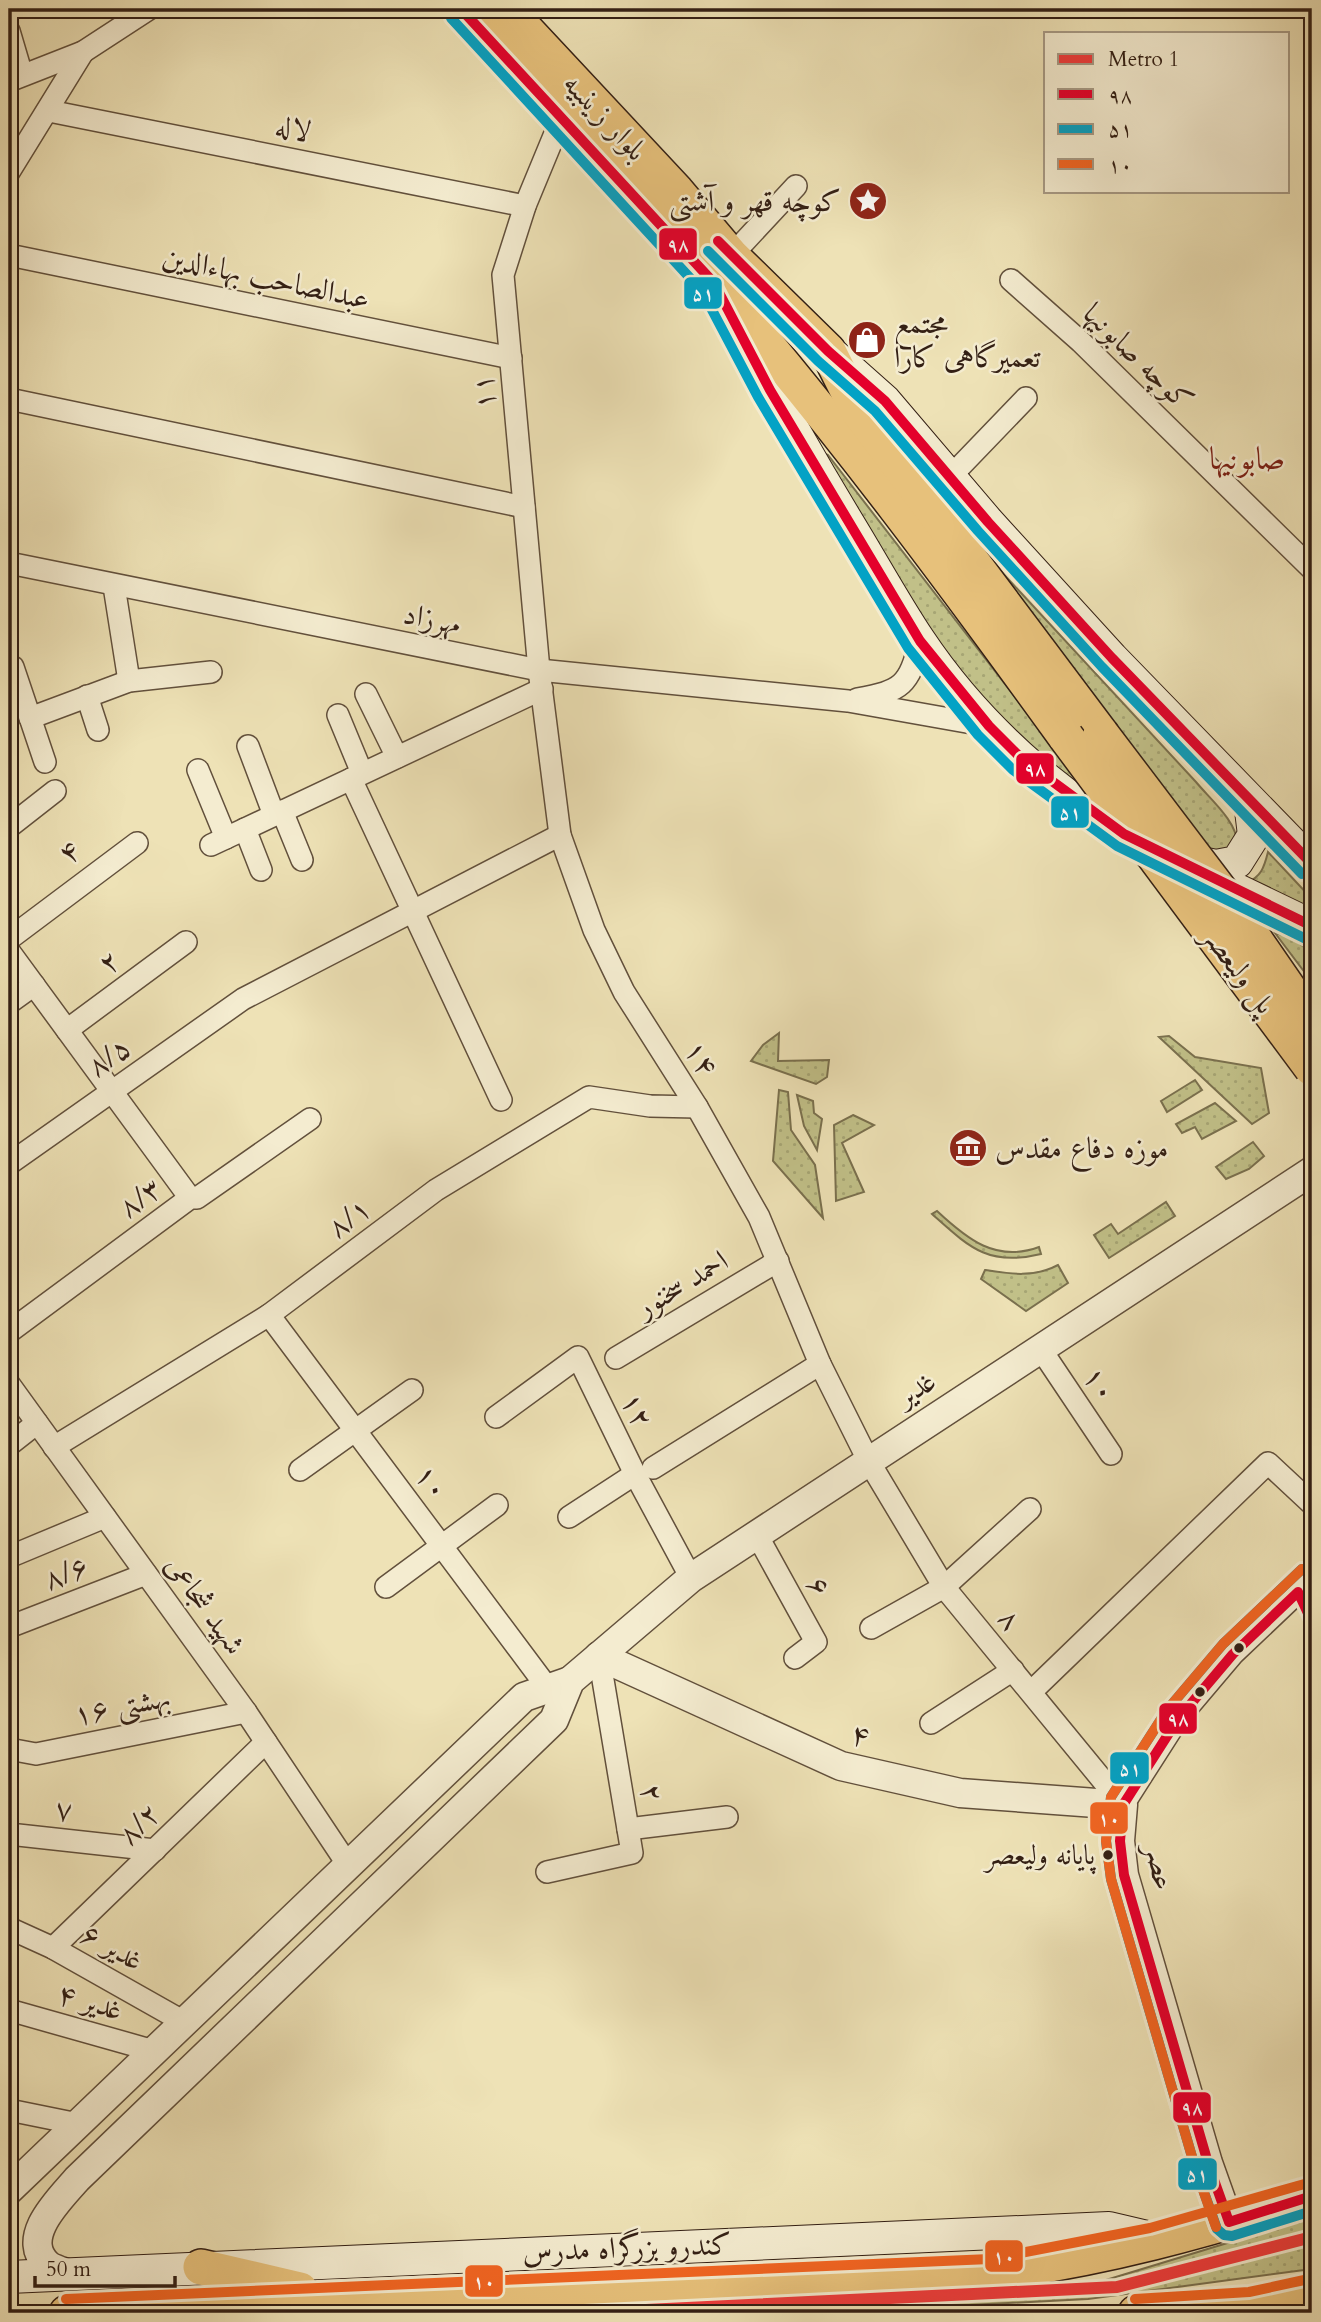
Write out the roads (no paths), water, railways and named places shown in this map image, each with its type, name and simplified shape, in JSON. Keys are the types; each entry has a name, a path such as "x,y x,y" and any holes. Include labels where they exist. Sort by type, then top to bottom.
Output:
{"main road":[{"name":"بلوار زینبیه","path":"461,9 561,119 723,269 828,351 885,401 1112,658 1312,864"},
{"name":"بلوار زینبیه","path":"506,9 676,191 723,269 783,414 920,641 953,685 989,726 1022,759 1124,834 1312,926"},
{"name":"پل ولیعصر","path":"723,269 1312,1068"},
{"name":"پل ولیعصر","path":"828,351 857,409 1230,904 1312,1023"},
{"path":"1166,856 1216,866 1237,862 1254,835 1250,802"},
{"path":"67,2313 344,2300 642,2301 991,2273 1061,2264 1229,2222 1312,2196"},
{"name":"کندرو بزرگراه مدرس","path":"9,2277 1109,2228 1160,2240"},
{"path":"201,2267 344,2300"},
{"path":"1252,2309 1312,2293"},
{"path":"1136,2313 1312,2306"}],"street":[{"path":"9,31 16,78 83,52 149,9"},
{"path":"9,172 83,52"},
{"name":"لاله","path":"48,111 525,206"},
{"name":"۱۱","path":"541,680 503,275 525,206 561,119"},
{"path":"723,269 796,186"},
{"name":"عبدالصاحب بهاءالدین","path":"9,256 511,358"},
{"name":"کوچه صابونیها","path":"1010,280 1081,342 1312,569"},
{"path":"950,477 1026,398"},
{"path":"9,399 524,507"},
{"name":"مهرزاد","path":"9,563 541,680 848,701"},
{"path":"114,586 129,681"},
{"path":"848,701 893,693 909,676 920,641"},
{"path":"13,667 45,762"},
{"path":"30,718 129,681 211,672"},
{"path":"228,837 397,757 541,680"},
{"name":"۱۴","path":"541,680 560,835 594,930 624,992 697,1107 759,1217 820,1364 868,1460"},
{"path":"366,694 397,757"},
{"path":"87,696 98,730"},
{"path":"848,701 989,726"},
{"path":"338,715 357,776 413,911 501,1100"},
{"path":"248,746 302,860"},
{"path":"198,770 228,837 261,870"},
{"path":"9,827 55,791"},
{"name":"۸/۵","path":"9,1164 243,999 560,835"},
{"name":"۴","path":"9,939 136,843"},
{"name":"۲","path":"67,1030 186,942"},
{"path":"9,951 190,1198"},
{"path":"9,1003 34,985"},
{"name":"۸/۱","path":"54,1447 269,1315 436,1190 589,1097 650,1106 697,1107"},
{"name":"۸/۳","path":"9,1332 190,1198 197,1198 310,1119"},
{"name":"غدیر","path":"9,2190 524,1697 558,1684 599,1656 691,1578 1312,1171"},
{"name":"احمد سخنور","path":"616,1358 778,1261"},
{"name":"۱۰","path":"269,1315 354,1432 558,1684"},
{"name":"۱۰","path":"1040,1348 1111,1454"},
{"name":"۱۲","path":"496,1417 578,1357 644,1471 691,1578"},
{"path":"569,1517 820,1364"},
{"name":"شهید شجاعی","path":"9,1384 246,1712 348,1866"},
{"path":"300,1470 412,1390"},
{"path":"9,1445 37,1423"},
{"name":"۸","path":"868,1460 944,1587 1123,1805"},
{"path":"1032,1691 1268,1463 1312,1504"},
{"path":"386,1587 497,1505"},
{"path":"871,1628 944,1587 1030,1509"},
{"path":"9,1557 105,1517"},
{"name":"۶","path":"757,1535 816,1642 795,1658"},
{"name":"۸/۶","path":"9,1627 146,1574"},
{"name":"عصر","path":"1229,2222 1208,2163 1124,1874 1120,1841 1123,1805 1178,1719 1233,1654 1312,1579"},
{"name":"۴","path":"599,1656 842,1766 960,1793 1123,1805"},
{"name":"۲","path":"547,1872 632,1853 599,1656"},
{"path":"931,1723 1013,1670"},
{"path":"72,2275 47,2264 37,2247 40,2228 50,2211 77,2179 554,1720 558,1684"},
{"name":"۱۶ بهشتی","path":"9,1749 36,1754 246,1712"},
{"name":"۸/۲","path":"52,1948 266,1742"},
{"path":"628,1829 727,1816"},
{"name":"۷","path":"9,1834 155,1850"},
{"name":"غدیر ۶","path":"9,1928 52,1948 184,2022"},
{"name":"غدیر ۴","path":"9,2010 154,2051"},
{"path":"9,2110 78,2124"},
{"path":"50,2150 51,2175 62,2182 77,2179"}],"metro line":[{"name":"1","path":"584,2313 1117,2287 1312,2237"}],"place":[{"name":"کوچه قهر و آشتی","path":"868,201"},
{"name":"مجتمع تعمیرگاهی کارا","path":"867,340"},
{"name":"موزه دفاع مقدس","path":"968,1148"},
{"name":"پایانه ولیعصر","path":"1108,1855"}],"district":[{"name":"صابونیها","path":"1247,459"}]}
